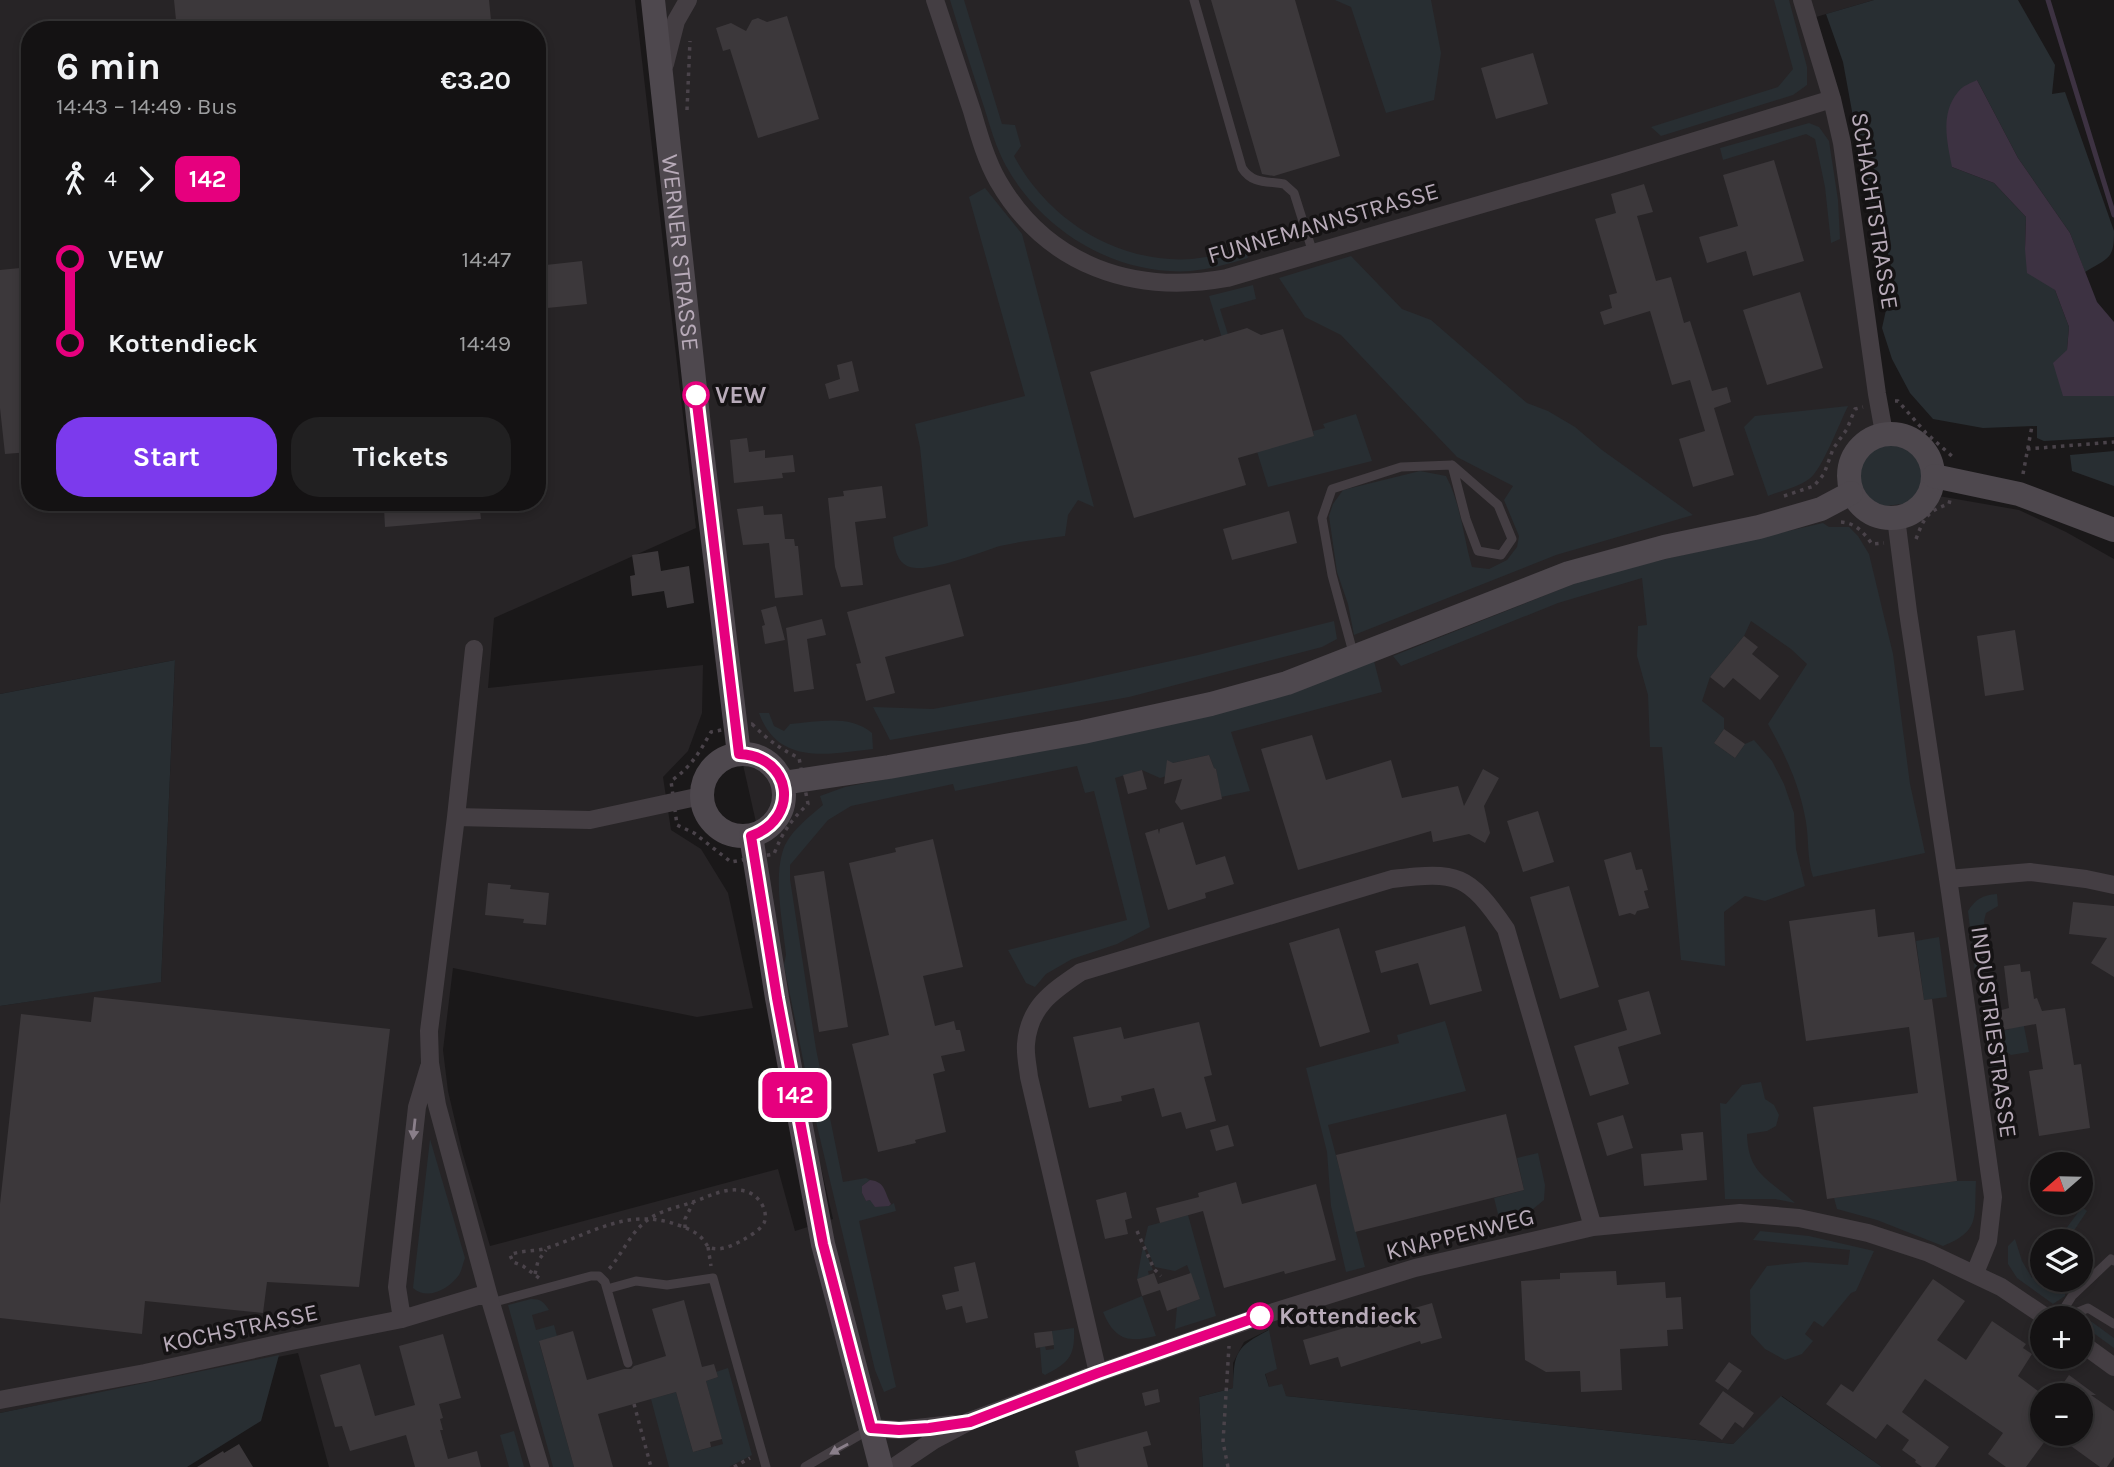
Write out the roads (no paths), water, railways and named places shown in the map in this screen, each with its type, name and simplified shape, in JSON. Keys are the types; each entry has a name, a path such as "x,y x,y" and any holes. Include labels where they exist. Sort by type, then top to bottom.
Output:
{"main road":[{"name":"WERNER STRASSE","path":"653,0 699,426 739,754"},
{"path":"1944,478 1897,530 1881,517 1868,512 1851,493 1847,475 1853,457 1866,442 1884,433 1902,434 1920,444 1944,478 2020,494 2114,530"},
{"path":"881,1467 823,1244 777,998 753,847 741,837 718,828 704,809 701,796 703,784 716,763 726,757 750,754 771,764 778,773 889,767 1083,732 1210,704 1287,683 1569,573 1664,547 1759,527 1821,509 1851,493"},
{"path":"753,847 779,815 785,794 798,770"}],"street":[{"path":"662,75 676,21 688,0"},
{"name":"FUNNEMANNSTRASSE","path":"935,0 986,154 998,180 1029,222 1059,249 1107,271 1135,280 1168,284 1227,278 1614,166 1832,99"},
{"name":"SCHACHTSTRASSE","path":"1801,0 1832,99 1842,143 1884,433"},
{"path":"1897,530 1948,878 2030,872 2114,885"},
{"path":"474,649 433,993 429,1031 430,1063 437,1105 489,1298 540,1467"},
{"path":"456,817 590,820 701,796"},
{"path":"1098,1373 1029,1077 1026,1044 1031,1017 1051,992 1082,972 1392,878 1433,874 1463,880 1485,899 1506,929 1594,1227"},
{"name":"INDUSTRIESTRASSE","path":"1948,878 1993,1198 1988,1241 1975,1273"},
{"path":"402,1319 397,1287 417,1107 430,1063"},
{"name":"KNAPPENWEG","path":"894,1467 934,1440 970,1422 1231,1326 1415,1268 1594,1227 1740,1213 1784,1216 1868,1233 1929,1253 1975,1273"},
{"path":"1975,1273 2030,1307"},
{"name":"KOCHSTRASSE","path":"0,1400 145,1373 489,1298"},
{"path":"2093,1352 2114,1367"},
{"name":"KNAPPENWEG","path":"871,1428 899,1430 970,1422"}],"lane":[{"path":"1194,0 1242,169 1256,182 1284,184 1294,193 1313,253"},
{"path":"1354,658 1332,575 1322,518 1332,489 1401,467 1452,465 1498,505 1512,539 1501,555 1478,551 1466,519 1452,465"},
{"path":"2066,1306 2072,1296 2111,1259 2114,1261"},
{"path":"489,1298 599,1276 605,1282 628,1363"},
{"path":"607,1289 636,1281 667,1285 713,1278 766,1467"},
{"path":"2093,1311 2114,1324"},
{"path":"805,1467 871,1428"}],"waterway":[{"path":"2048,0 2114,215"}],"place":[{"name":"VEW","path":"696,395"},
{"name":"Kottendieck","path":"1260,1316"}]}
